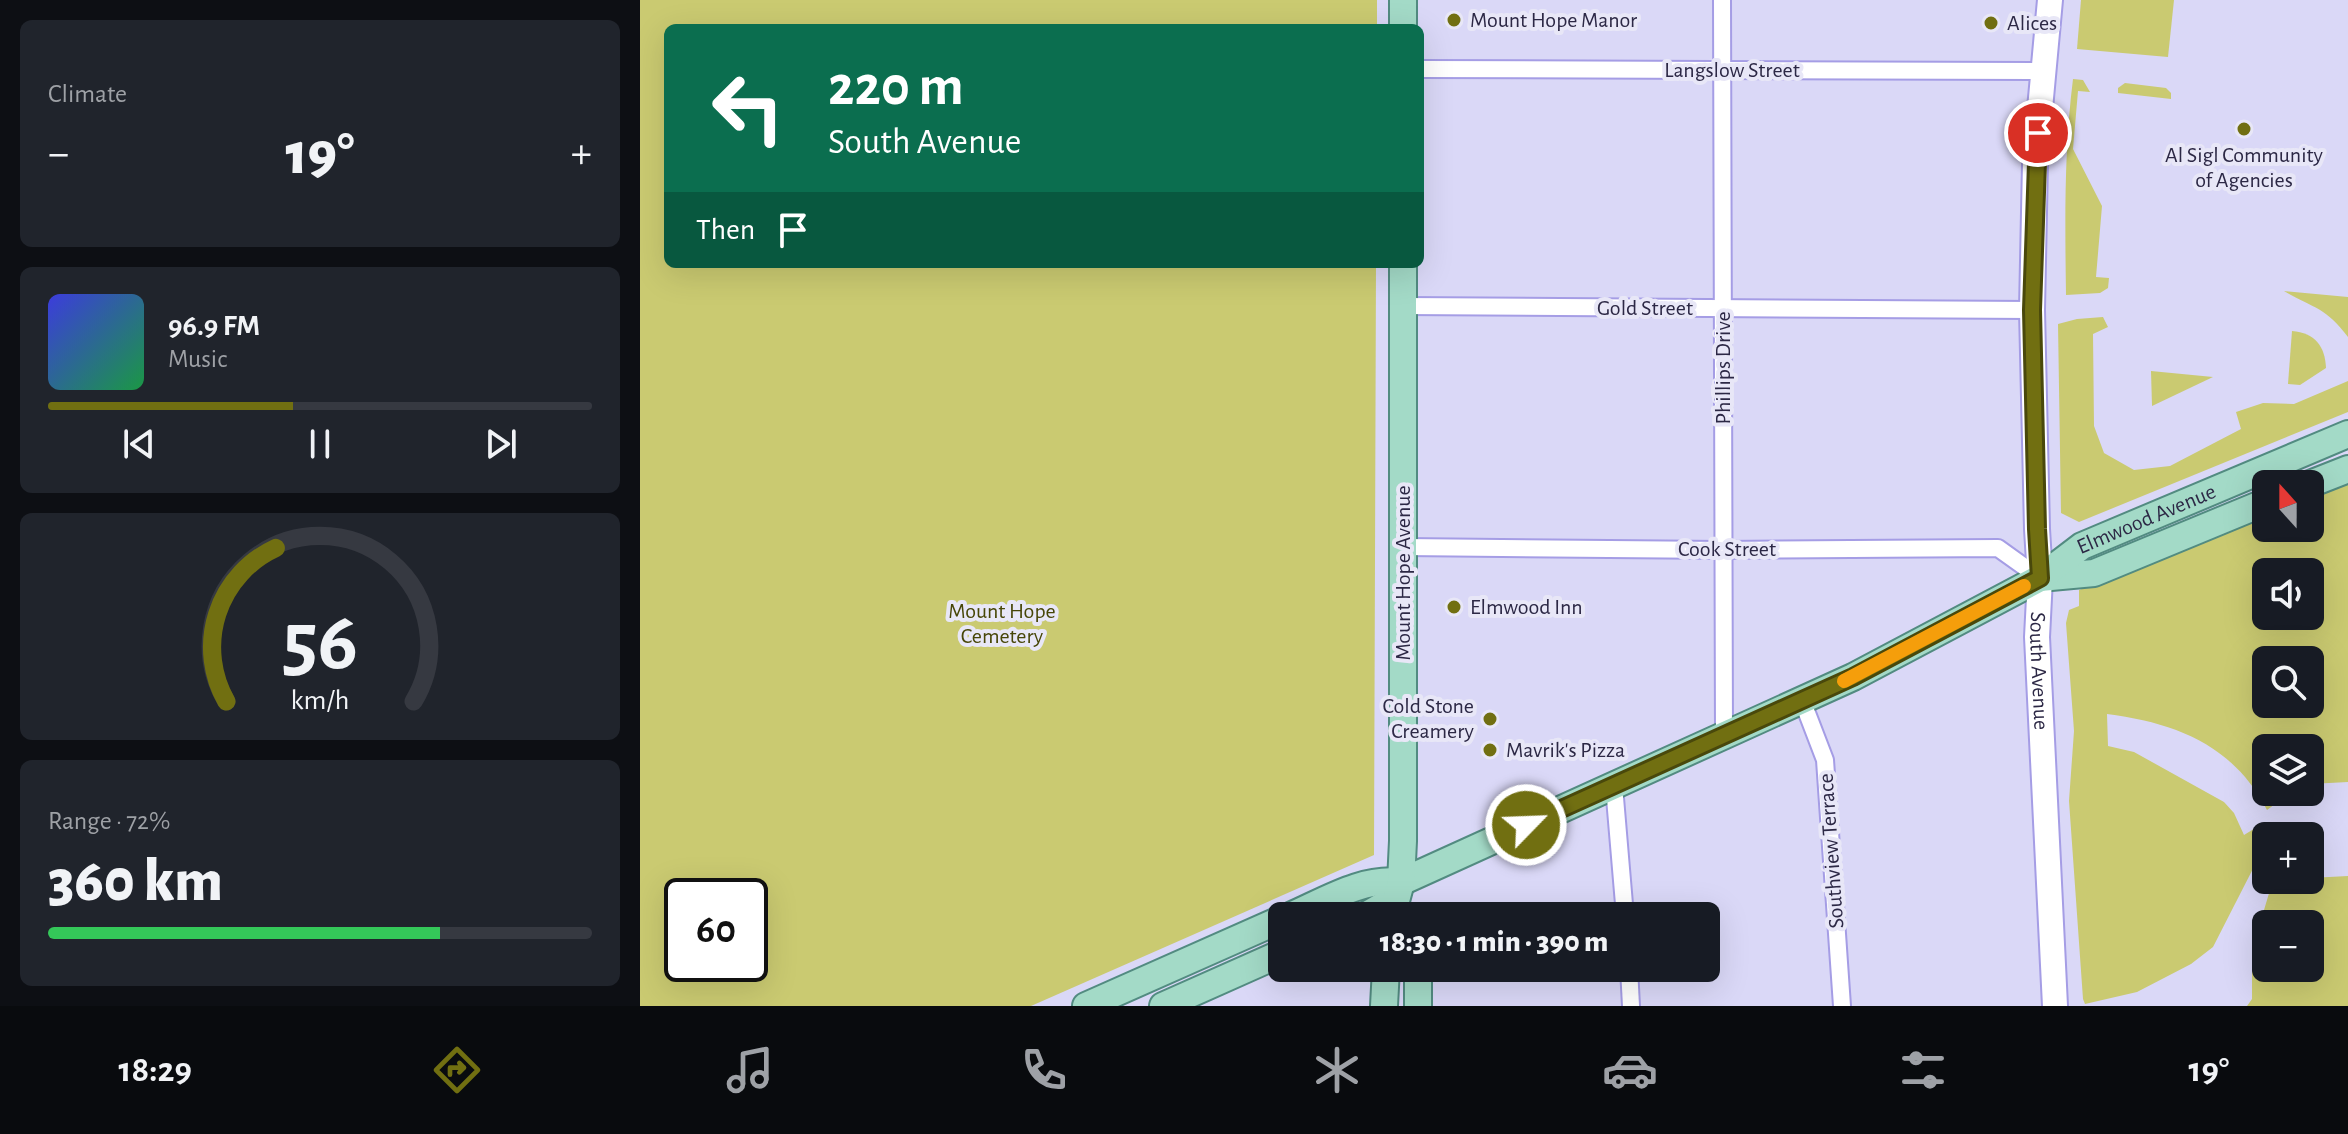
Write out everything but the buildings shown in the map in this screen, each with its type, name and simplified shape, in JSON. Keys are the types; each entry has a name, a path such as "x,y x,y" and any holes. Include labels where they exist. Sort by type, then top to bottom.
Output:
{"main road":[{"path":"1403,0 1403,24"},
{"name":"South Avenue","path":"2050,0 2035,163 2032,310 2040,578 2037,637 2055,1006"},
{"name":"Mount Hope Avenue","path":"1396,902 1401,882 1403,268"},
{"name":"Elmwood Avenue","path":"1322,902 1361,885 1381,881 1401,882 1724,736 1853,677 2040,578 2082,546 2348,434"},
{"path":"2324,478 2348,469"},
{"name":"Elmwood Avenue","path":"2040,578 2094,573 2252,508"},
{"name":"Mount Hope Avenue","path":"1401,882 1407,902"},
{"name":"Elmwood Avenue","path":"1386,902 1401,882"},
{"path":"1086,1006 1268,925"},
{"path":"1163,1006 1268,959"},
{"path":"1384,1006 1385,982"},
{"path":"1418,982 1418,1006"}],"street":[{"name":"Phillips Drive","path":"1722,0 1724,736"},
{"name":"Langslow Street","path":"1424,69 2044,71"},
{"name":"Gold Street","path":"1403,306 2032,310"},
{"name":"Cook Street","path":"1404,547 1722,550 1998,548 2040,578"},
{"name":"Southview Terrace","path":"1802,700 1825,760 1842,1006"},
{"path":"1614,786 1624,902"},
{"path":"1630,982 1631,1006"}],"green space":[{"name":"Mount Hope Cemetery","path":"640,0 1377,0 1377,24 664,24 664,268 1376,268 1374,855 1031,1006 640,1006"},
{"path":"2081,0 2174,0 2168,57 2077,49"},
{"path":"2073,79 2083,80 2090,92 2078,91 2073,149 2102,206 2096,277 2109,278 2108,288 2100,293 2066,295 2065,214"},
{"path":"2125,83 2166,88 2171,93 2171,99 2118,93 2118,88"},
{"path":"2284,291 2348,297 2348,337 2326,314"},
{"path":"2103,317 2108,327 2093,334 2094,426 2104,453 2134,470 2170,466 2241,429 2236,412 2263,403 2294,404 2348,381 2348,412 2079,522 2061,513 2058,324"},
{"path":"2292,331 2313,338 2321,347 2325,360 2326,368 2300,385 2288,384"},
{"path":"2151,371 2213,377 2152,406"},
{"path":"2348,481 2348,782 2324,783 2324,734 2252,734 2252,786 2238,769 2201,741 2157,724 2107,714 2108,746 2134,752 2224,802 2234,813 2244,835 2252,830 2252,871 2213,947 2191,964 2137,992 2085,1004 2069,801 2074,731 2066,623 2069,610 2079,606 2079,590 2252,520 2252,542 2324,542 2324,490"},
{"path":"2348,876 2348,1006 2247,1006 2252,999 2252,982 2324,982 2324,910 2264,910 2269,894 2324,894 2324,877"}],"slow traffic":[{"path":"1844,681 2024,586"}],"place":[{"name":"Mount Hope Manor","path":"1454,20"},
{"name":"Alices","path":"1991,23"},
{"name":"Al Sigl Community of Agencies","path":"2244,129"},
{"name":"Elmwood Inn","path":"1454,607"},
{"name":"Cold Stone Creamery","path":"1490,719"},
{"name":"Mavrik's Pizza","path":"1490,750"}],"route":[{"path":"1526,825 1853,677 2040,578 2032,310 2038,133"}]}
